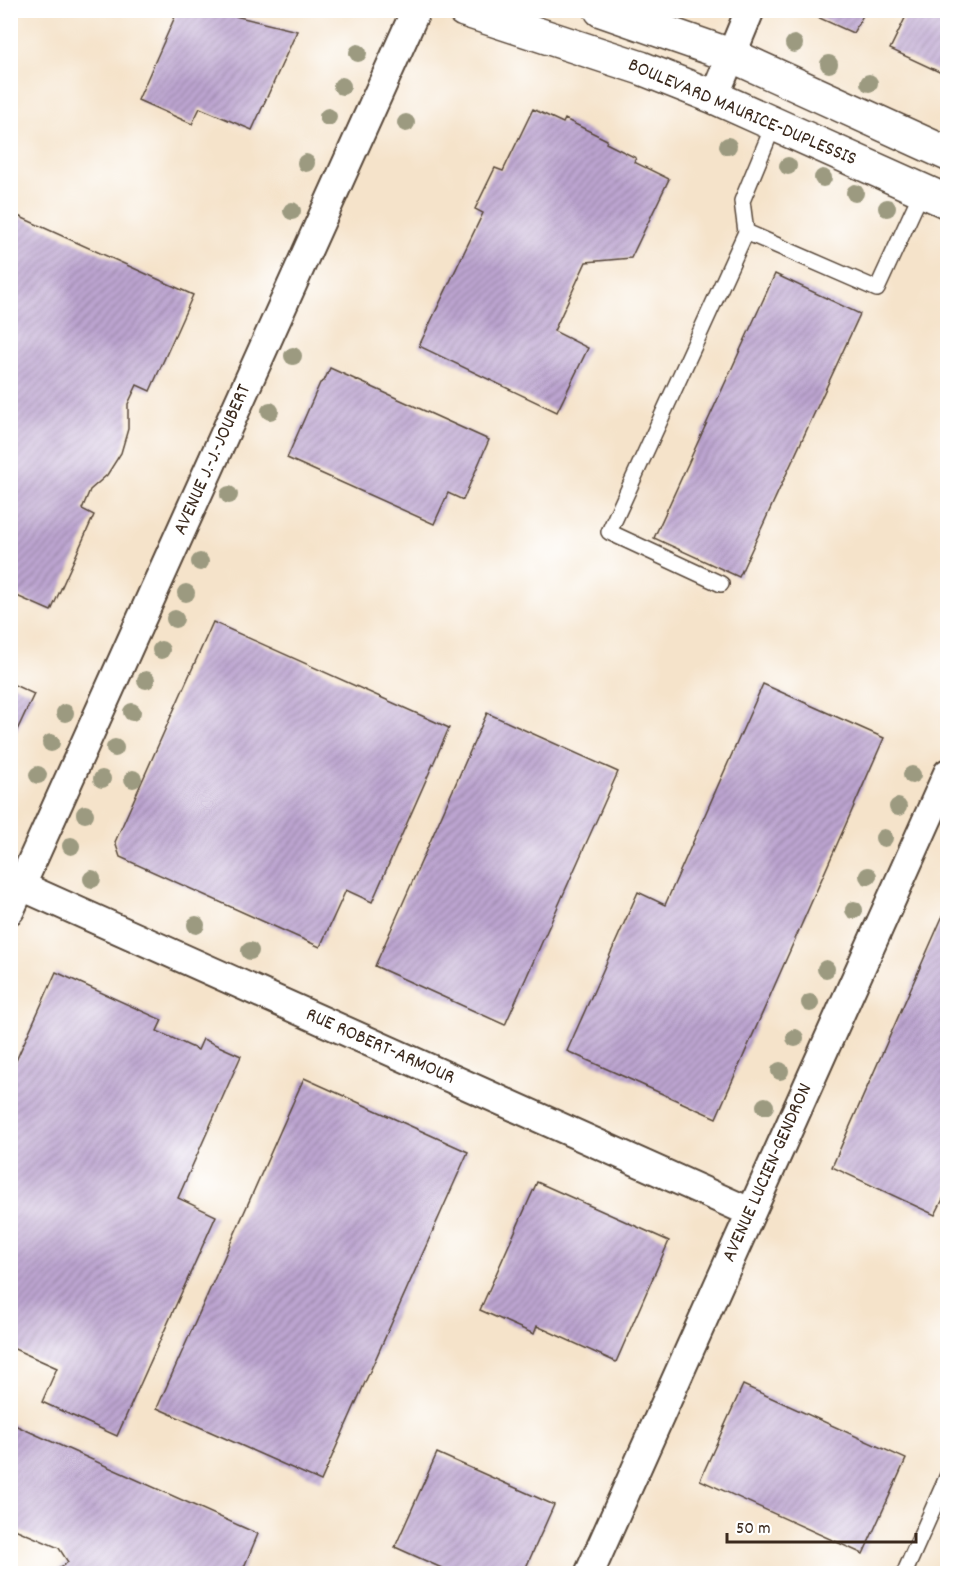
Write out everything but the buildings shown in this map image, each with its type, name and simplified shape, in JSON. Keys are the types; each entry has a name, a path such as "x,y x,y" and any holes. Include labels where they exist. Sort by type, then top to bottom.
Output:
{"street":[{"name":"AVENUE J.-J.-JOUBERT","path":"14,892 416,10"},
{"name":"BOULEVARD MAURICE-DUPLESSIS","path":"464,10 641,68 714,97 935,196"},
{"path":"601,10 733,57 948,154"},
{"path":"714,97 733,57 750,10"},
{"name":"AVENUE LUCIEN-GENDRON","path":"589,1574 948,772"},
{"name":"RUE ROBERT-ARMOUR","path":"14,892 750,1212"}],"lane":[{"path":"721,584 609,532 746,232 742,201 774,124"},
{"path":"746,232 877,289 935,196"},
{"path":"904,1574 948,1474"}]}
